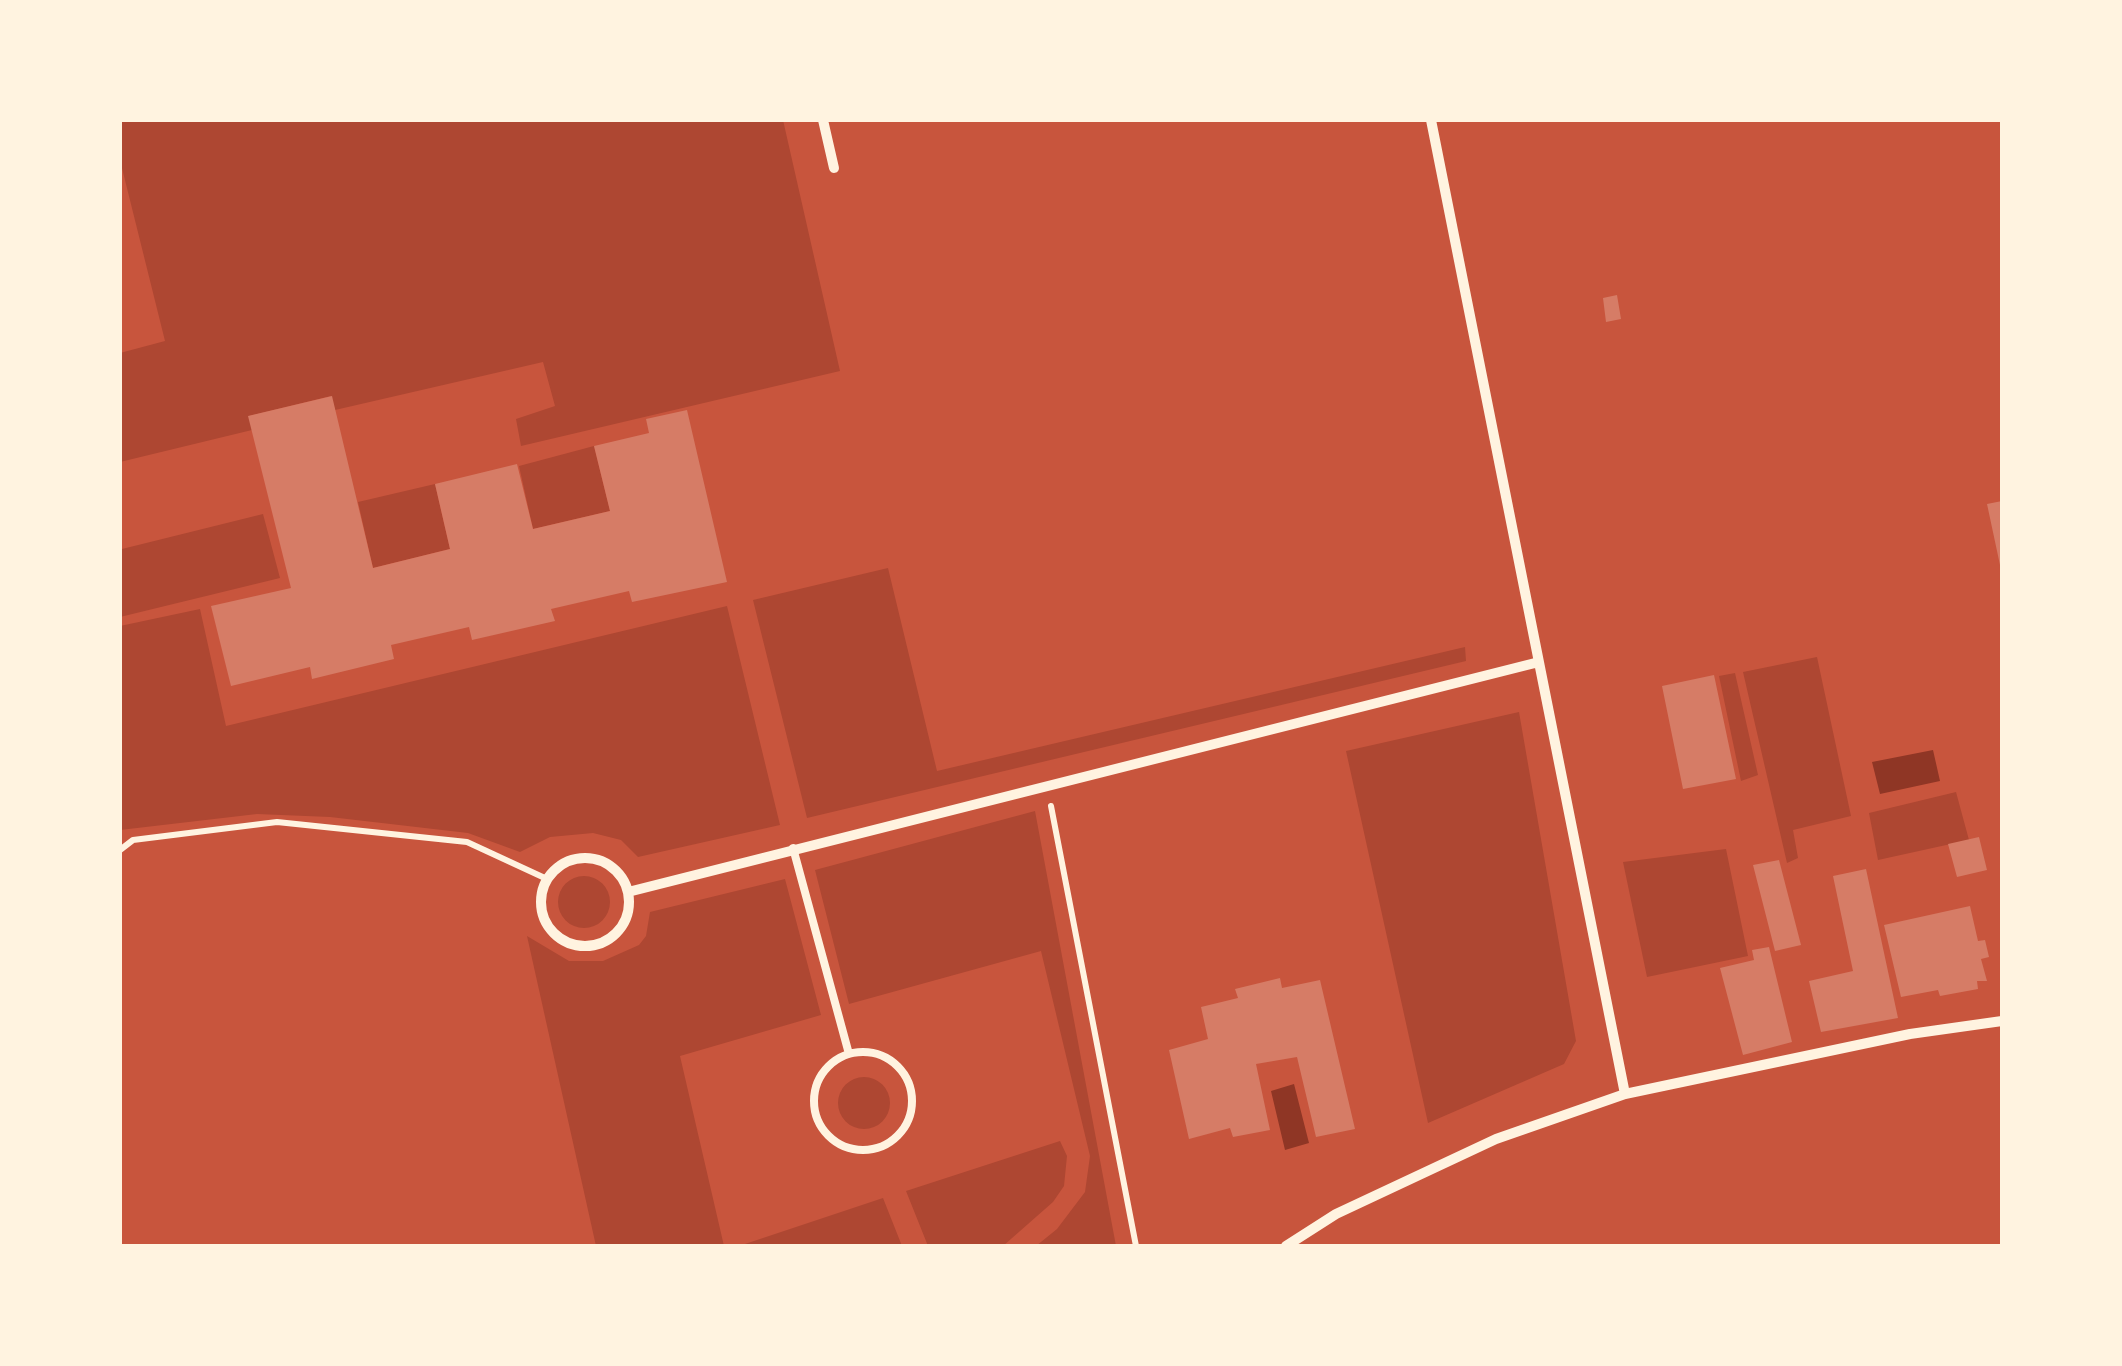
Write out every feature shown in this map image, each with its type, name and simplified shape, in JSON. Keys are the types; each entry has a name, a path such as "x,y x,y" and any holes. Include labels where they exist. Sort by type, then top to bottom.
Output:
{"street":[{"path":"824,120 834,168"},
{"path":"1430,120 1625,1094"},
{"path":"628,892 1539,662"},
{"path":"570,860 599,860 612,867 628,892 625,920 618,931 593,945 579,945 554,933 546,922 542,894 547,879 570,860"},
{"path":"1286,1246 1336,1214 1496,1139 1625,1094 1910,1034 2002,1021"}],"lane":[{"path":"793,848 824,948 849,1054"},
{"path":"863,1052 890,1060 900,1069 912,1094 908,1122 890,1143 878,1148 864,1150 837,1143 818,1122 814,1095 826,1070 849,1054 863,1052"}],"path":[{"path":"1048,786 1136,1246"},
{"path":"120,850 134,840 278,822 467,842 547,879"}],"shaded area":[{"path":"120,120 783,120 840,371 521,446 516,419 555,406 543,362 335,410 331,396 249,416 252,430 120,462 120,353 165,341 120,160"},
{"path":"594,446 610,511 533,529 519,466"},
{"path":"435,484 450,549 373,568 358,502"},
{"path":"263,514 280,578 120,617 120,544 122,549"},
{"path":"888,568 937,771 1465,647 1466,661 807,818 753,600"},
{"path":"727,606 780,825 638,857 621,840 593,833 550,837 520,852 468,833 330,817 257,814 120,830 120,626 200,609 226,726"},
{"path":"1817,657 1851,816 1793,830 1798,858 1787,863 1743,672"},
{"path":"1735,673 1758,775 1741,781 1719,676"},
{"path":"1519,712 1576,1041 1564,1064 1428,1123 1346,751"},
{"path":"1933,750 1940,781 1880,794 1872,762"},
{"path":"1956,792 1969,840 1878,860 1869,813"},
{"path":"1035,811 1116,1246 1036,1246 1057,1229 1085,1192 1090,1156 1041,951 849,1004 815,870"},
{"path":"1726,849 1748,956 1647,977 1623,862"},
{"path":"584,876 603,883 610,902 603,921 584,928 565,921 558,902 565,883"},
{"path":"785,879 821,1015 680,1056 724,1246 596,1246 527,936 569,961 603,961 639,945 646,936 650,912"},
{"path":"864,1077 882,1085 890,1103 882,1121 864,1129 846,1121 838,1103 846,1085"},
{"path":"1294,1084 1309,1143 1285,1150 1271,1091"},
{"path":"1060,1141 1067,1156 1064,1186 1053,1202 1003,1246 928,1246 906,1191"},
{"path":"883,1198 902,1246 745,1246 745,1244"}],"building":[{"path":"1617,295 1621,319 1606,322 1603,298"},
{"path":"332,396 373,568 450,549 435,484 517,464 533,529 610,511 594,446 649,433 646,419 687,410 727,582 632,602 629,591 551,609 555,621 472,640 469,627 391,645 394,659 312,679 310,667 231,686 211,606 291,588 248,416"},
{"path":"2002,501 2002,565 2000,565 1987,504"},
{"path":"1714,675 1736,779 1683,789 1662,686"},
{"path":"1979,837 1987,870 1957,877 1948,844"},
{"path":"1779,860 1801,945 1775,951 1753,865"},
{"path":"1866,869 1898,1018 1821,1032 1809,981 1853,971 1833,876"},
{"path":"1970,906 1978,941 1985,940 1989,957 1981,959 1987,981 1977,981 1978,989 1940,996 1938,990 1901,997 1884,925"},
{"path":"1769,947 1792,1042 1743,1055 1720,968 1754,960 1752,950"},
{"path":"1280,978 1282,988 1320,980 1355,1129 1316,1137 1297,1057 1256,1064 1270,1130 1233,1137 1230,1128 1189,1139 1169,1050 1208,1039 1201,1007 1238,998 1235,989"}]}
